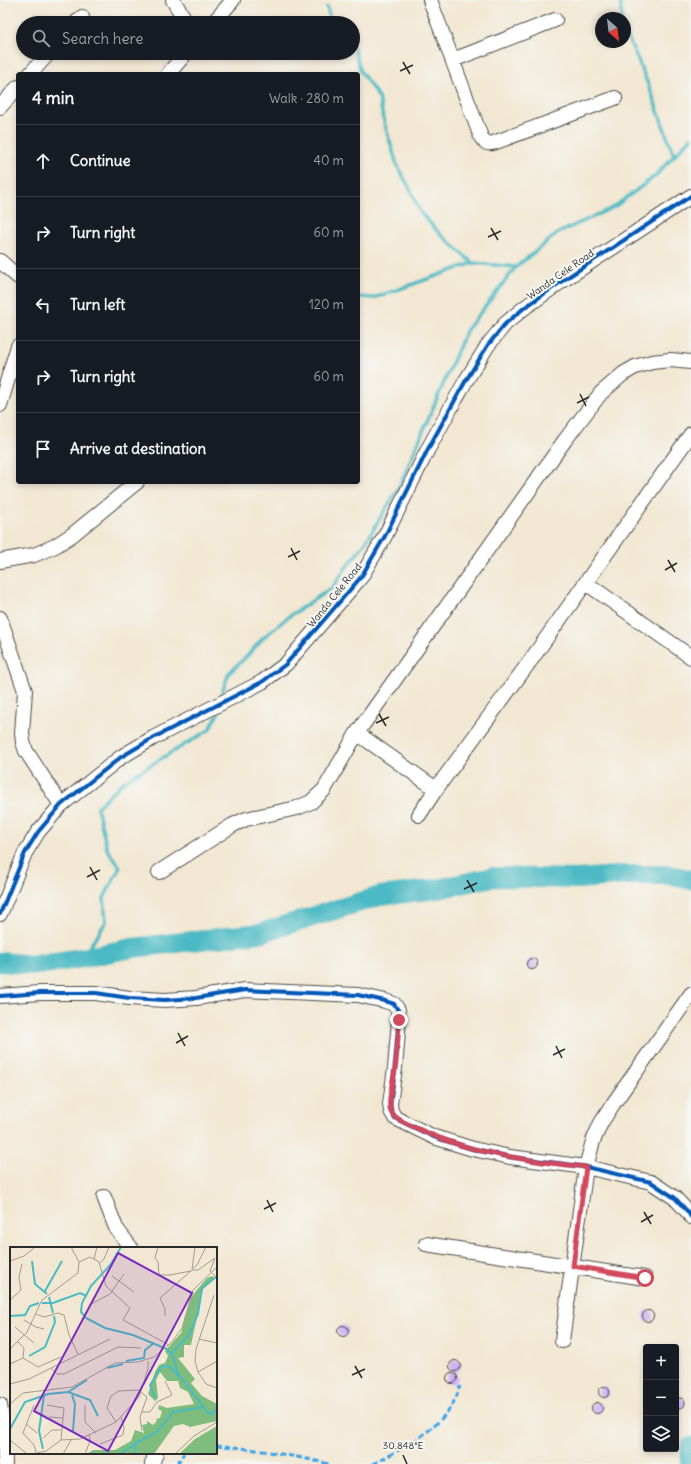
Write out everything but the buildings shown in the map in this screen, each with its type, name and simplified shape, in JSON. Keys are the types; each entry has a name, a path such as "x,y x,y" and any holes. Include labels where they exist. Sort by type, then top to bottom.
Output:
{"street":[{"path":"173,0 183,16"},
{"path":"219,16 233,0"},
{"path":"430,0 481,137 487,143 491,144 615,98"},
{"path":"453,60 555,20"},
{"path":"32,72 43,60"},
{"path":"170,72 180,60"},
{"path":"0,107 16,89"},
{"name":"Wanda Cele Road","path":"0,914 25,852 38,832 61,805 121,757 152,738 262,682 286,664 361,576 385,536 428,449 465,382 488,345 505,324 524,308 562,281 691,196"},
{"path":"0,261 16,275"},
{"path":"0,405 16,353"},
{"path":"159,872 233,825 246,819 297,808 311,802 324,790 357,733 565,440 601,392 623,374 635,367 652,362 670,360 691,362"},
{"path":"419,815 436,789 528,664 691,434"},
{"path":"0,561 34,555 55,546 72,535 135,484"},
{"path":"586,583 691,657"},
{"path":"0,618 25,691 22,742 26,751 61,805"},
{"path":"357,733 436,789"},
{"path":"0,996 40,993 96,993 129,998 165,1000 196,998 245,990 358,995 385,1001 394,1004 398,1010 399,1020 390,1104 391,1111 395,1118 434,1137 473,1149 586,1167 651,1182 675,1198 691,1217"},
{"path":"562,1341 586,1167 593,1141 600,1123 691,994"},
{"path":"104,1197 116,1228 130,1247"},
{"path":"426,1244 645,1278"},
{"path":"0,1405 4,1432 5,1464"},
{"path":"152,1464 156,1454"}],"waterway":[{"path":"620,0 621,12"},
{"path":"327,7 329,16"},
{"path":"631,45 674,156"},
{"path":"357,60 361,72 379,98 384,122 397,165 420,212 440,234 473,263"},
{"path":"221,695 229,673 263,638 288,617 333,587 364,545 399,487 466,331 516,267 558,233 614,207 654,177 691,138"},
{"path":"360,297 374,298 473,263 516,267"},
{"path":"82,958 106,922 104,898 120,867 107,849 97,807 124,781 209,730 219,712"},
{"path":"0,962 36,965 132,948 260,933 380,896 437,889 493,877 577,879 627,875 670,875 691,880"},
{"path":"690,1464 691,1447"}],"marked path":[{"path":"373,1464 400,1450 426,1433 447,1412 455,1400 460,1386"},
{"path":"217,1445 244,1448 329,1464"},
{"path":"177,1464 183,1454"}],"cycle path":[{"path":"0,914 25,853 38,832 61,805 121,757 153,738 262,682 286,664 361,577 385,536 428,449 465,382 488,345 505,324 524,308 562,281 691,196"},
{"path":"0,996 40,993 96,993 129,998 165,1000 196,998 245,990 358,995 385,1001 394,1004 398,1010 399,1020 390,1104 391,1111 395,1118 434,1137 473,1149 510,1157 586,1167 651,1182 675,1198 691,1217"}],"route":[{"path":"399,1020 390,1104 391,1111 395,1118 434,1137 473,1149 586,1167 573,1266 645,1278"}]}
